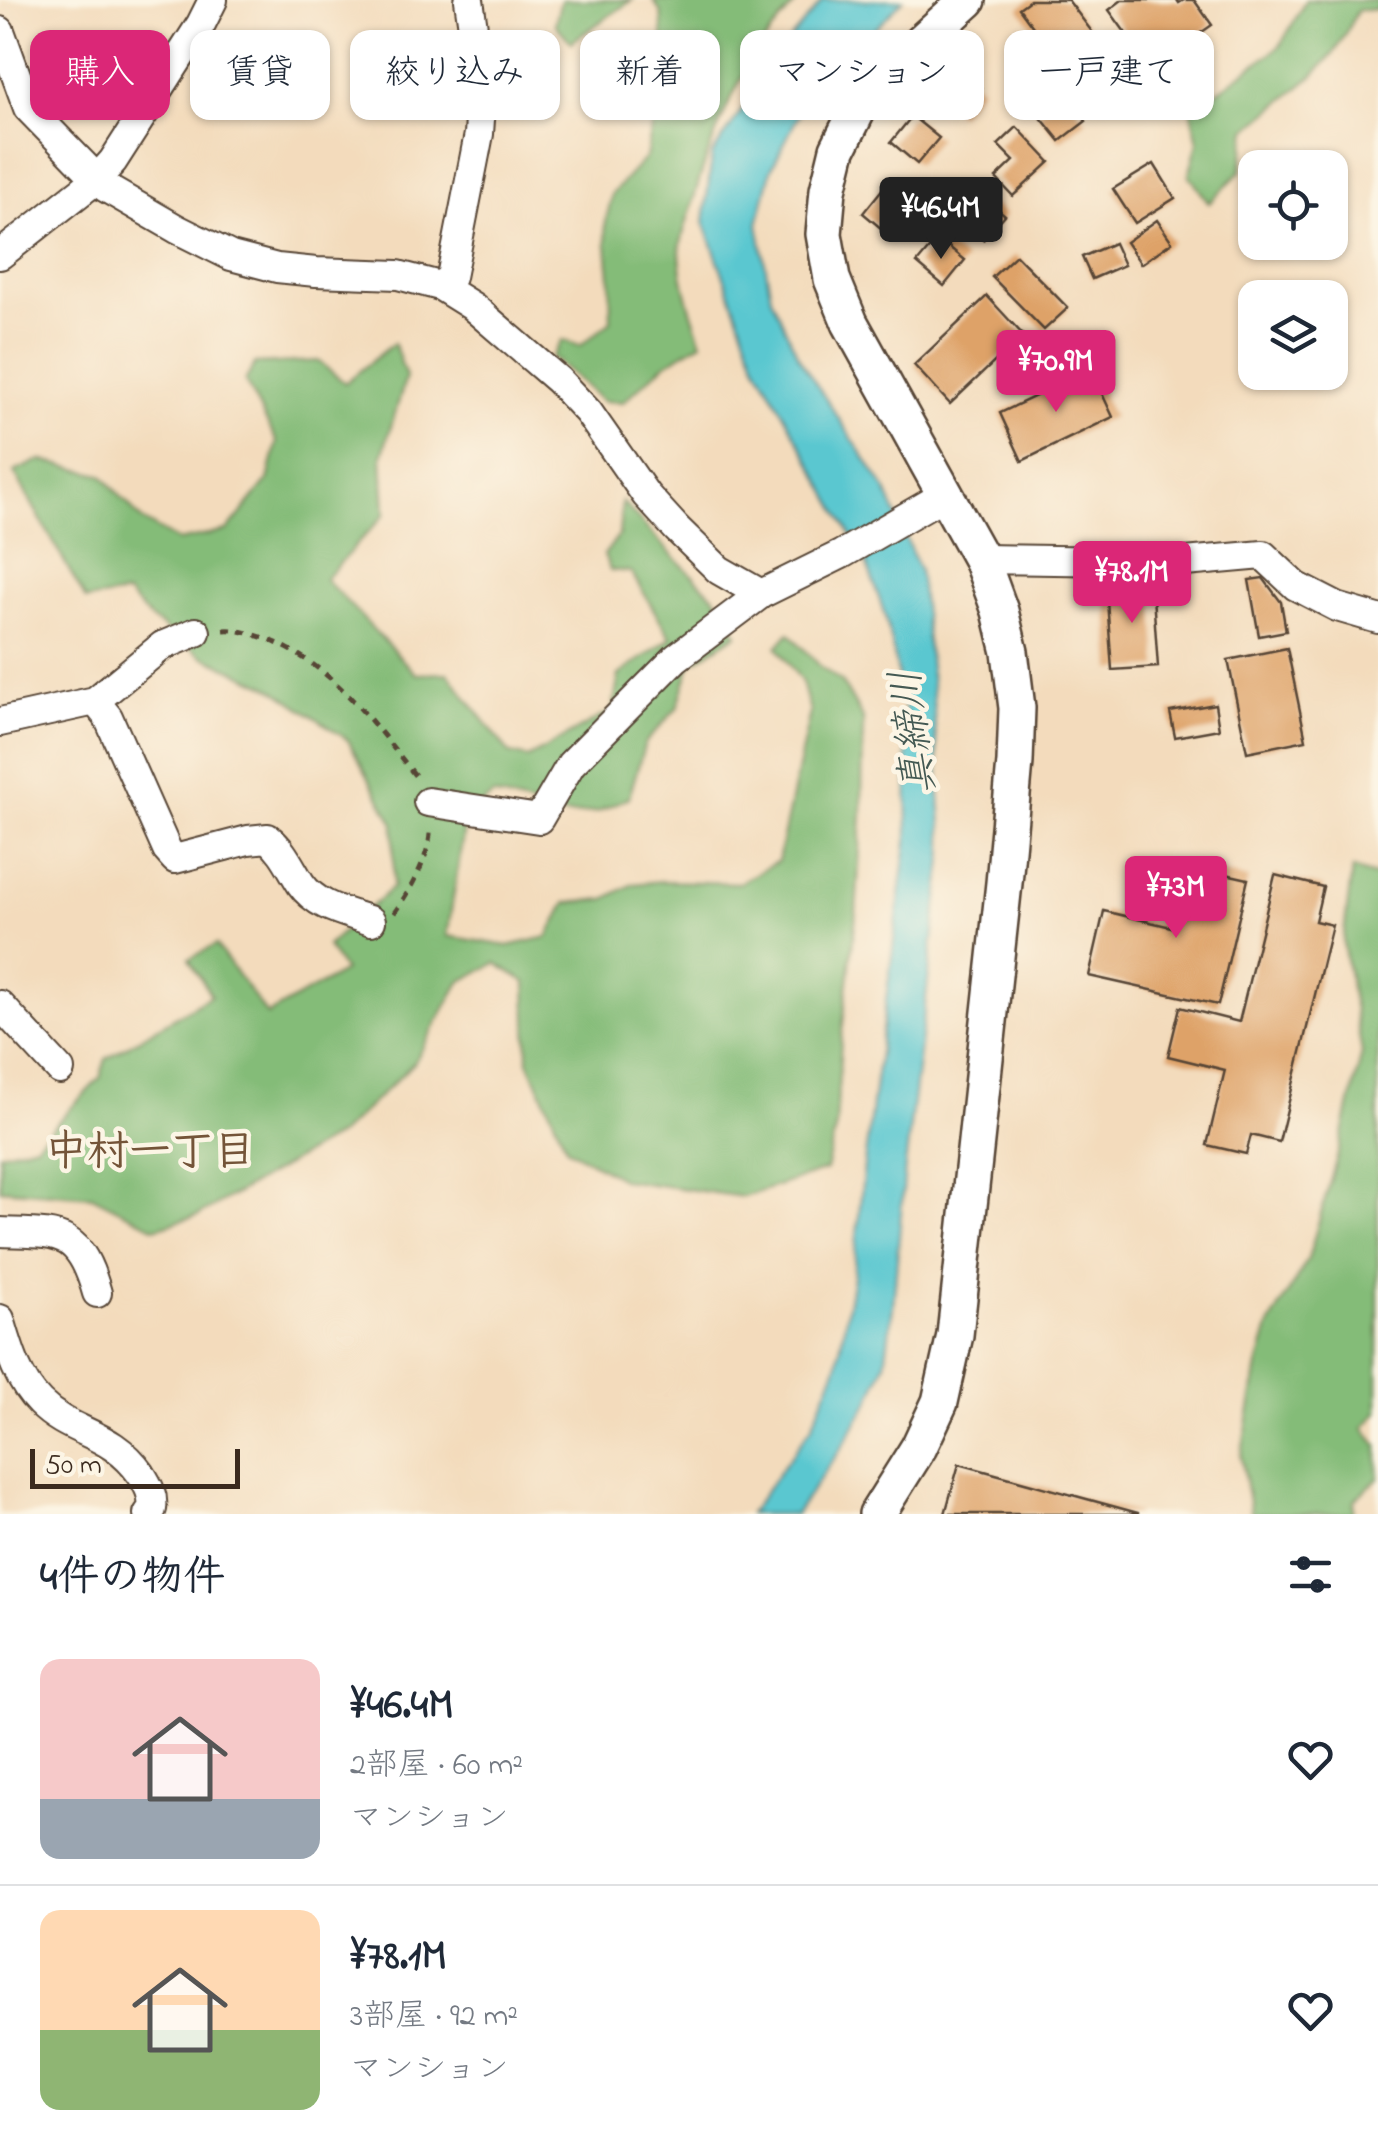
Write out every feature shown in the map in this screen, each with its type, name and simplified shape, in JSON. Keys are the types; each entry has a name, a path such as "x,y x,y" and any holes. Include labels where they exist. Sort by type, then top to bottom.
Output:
{"street":[{"path":"0,254 97,179 162,86 213,0"},
{"path":"440,286 450,276 479,134 482,90 469,0"},
{"path":"877,1514 919,1447 940,1402 955,1335 1004,883 1016,708 1010,652 982,560 937,499 850,322 832,279 824,234 828,190 838,149 861,103 968,0"},
{"path":"0,30 28,108 106,188 231,256 277,268 398,274 440,286 472,306 558,380 588,412 646,495 677,529 720,570 761,594"},
{"path":"428,802 538,819 571,764 676,658 761,594 842,554 937,499"},
{"path":"982,560 1185,562 1263,554 1296,586 1337,606 1378,619"},
{"path":"0,722 96,701 162,646 196,632"},
{"path":"96,701 108,716 167,850 175,859 268,838 280,848 303,887 322,904 371,922"},
{"path":"0,1005 60,1070"},
{"path":"0,1232 53,1234 69,1240 90,1267 97,1294"},
{"path":"0,1319 14,1364 41,1404 130,1458 152,1494 152,1510 148,1514"}],"path":[{"path":"196,632 235,630 280,642 329,675 422,784 428,802 430,837 410,890 391,917 371,922"}],"green space":[{"path":"561,0 632,0 588,30 580,30 580,36 571,42 555,24"},
{"path":"653,0 799,0 773,30 740,30 740,82 719,125 681,242 682,276 702,342 665,364 623,402 602,401 552,357 562,340 580,346 611,321 605,226 612,194 646,157 654,120 720,120 720,30 662,30 661,13"},
{"path":"1306,0 1378,0 1378,9 1358,10 1336,50 1314,75 1247,130 1244,150 1238,150 1238,174 1209,203 1189,175 1198,142 1193,120 1214,120 1214,94 1280,46"},
{"path":"394,343 406,377 382,456 385,514 325,579 416,674 448,673 510,754 528,758 613,710 619,675 671,638 631,572 610,570 604,555 619,535 622,502 716,598 737,634 691,664 677,708 645,743 629,797 598,812 566,815 493,795 466,816 447,936 508,946 548,937 566,903 605,899 633,884 739,883 778,861 810,712 802,682 777,647 789,633 822,668 842,682 863,718 856,915 841,1041 836,1126 826,1170 743,1197 623,1180 567,1148 528,1061 526,982 496,963 460,982 414,1063 340,1134 199,1215 155,1228 92,1196 0,1189 0,1153 36,1144 100,1078 106,1059 211,995 189,959 216,945 267,1015 344,971 327,946 393,887 394,824 348,740 274,689 202,656 150,618 127,594 86,600 14,472 40,460 102,475 142,520 178,541 227,531 268,480 277,442 245,381 255,364 318,361 345,383"},
{"path":"1352,869 1378,877 1378,1412 1364,1428 1378,1446 1378,1479 1354,1500 1353,1514 1251,1514 1241,1457 1258,1366 1270,1324 1308,1259 1362,1053 1343,942"}],"water":[{"path":"823,0 903,0 874,30 798,30"},
{"name":"真締川","path":"740,113 740,120 796,120 771,170 758,224 771,297 799,358 886,490 919,570 944,852 885,1363 870,1400 841,1449 795,1514 749,1514 811,1428 837,1366 853,1277 908,835 906,715 886,618 867,564 756,364 704,222 712,155"}],"building":[{"path":"1030,0 1068,0 1091,30 1035,30 1019,8"},
{"path":"1122,0 1194,0 1212,25 1205,30 1123,30 1109,10"},
{"path":"909,120 917,120 939,138 917,164 891,142"},
{"path":"1043,120 1085,120 1086,121 1060,141"},
{"path":"1017,127 1050,162 1013,196 996,178 1014,161 998,145"},
{"path":"1154,164 1175,198 1135,223 1113,189"},
{"path":"884,187 911,210 889,235 863,213"},
{"path":"978,192 1005,215 983,240 956,218"},
{"path":"1157,220 1172,242 1141,264 1126,242"},
{"path":"938,238 965,260 944,286 917,263"},
{"path":"1114,243 1124,265 1092,279 1082,257"},
{"path":"1016,255 1068,308 1044,330 992,277"},
{"path":"987,296 1023,335 950,404 914,365"},
{"path":"1091,370 1113,417 1022,461 1000,413"},
{"path":"1263,578 1281,602 1286,631 1259,636 1249,580"},
{"path":"1152,582 1158,667 1112,670 1106,586"},
{"path":"1287,648 1306,740 1247,752 1228,660"},
{"path":"1215,704 1219,729 1175,737 1170,712"},
{"path":"1186,865 1248,879 1218,1005 1089,976 1104,911 1171,927"},
{"path":"1275,875 1323,887 1315,921 1332,925 1279,1142 1251,1135 1246,1154 1207,1145 1225,1070 1168,1056 1180,1007 1239,1022"},
{"path":"959,1464 1138,1513 1138,1514 945,1514"}],"district":[{"name":"中村一丁目","path":"150,1153"}]}
